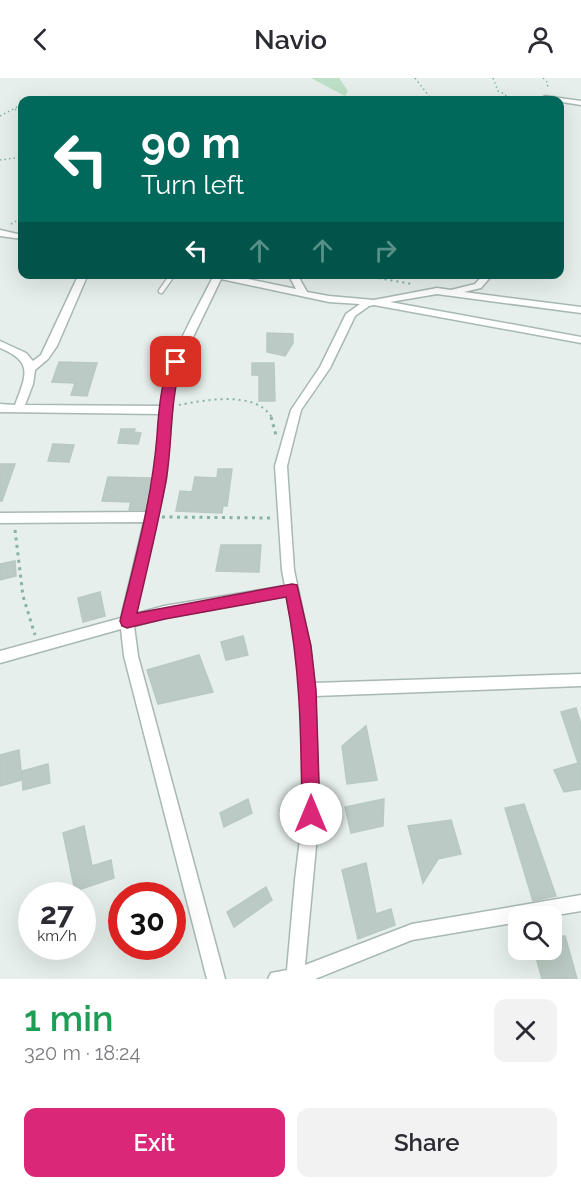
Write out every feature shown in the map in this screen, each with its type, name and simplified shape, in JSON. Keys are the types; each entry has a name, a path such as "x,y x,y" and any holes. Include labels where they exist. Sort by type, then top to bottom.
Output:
{"street":[{"path":"564,101 581,103"},
{"path":"0,233 18,236"},
{"path":"19,407 31,368 45,357 52,346 82,279"},
{"path":"211,279 169,384 160,479 127,621 131,656 216,979"},
{"path":"233,279 344,302 372,302 478,286 484,279"},
{"path":"295,279 303,293"},
{"path":"441,292 581,310"},
{"path":"581,340 372,302 361,306 351,314 324,368 296,410 281,466 288,570 303,646 308,690 311,814 289,979 412,932 581,903"},
{"path":"0,344 26,356 31,368"},
{"path":"0,408 165,410"},
{"path":"6,518 152,517"},
{"path":"0,657 165,612 292,590"},
{"path":"308,690 581,681"}],"lane":[{"path":"161,291 169,279"}],"path":[{"path":"415,78 429,96"},
{"path":"493,78 498,91 506,96"},
{"path":"0,116 18,107"},
{"path":"0,160 18,158"},
{"path":"385,279 426,286 441,292"},
{"path":"165,410 197,402 226,399 259,406 268,412 272,420 281,466"},
{"path":"152,517 286,519"},
{"path":"6,518 17,539 17,558 23,596 38,645"}],"green space":[{"path":"311,78 339,78 348,91 345,96"}],"building":[{"path":"267,333 293,334 293,343 285,356 267,352"},
{"path":"59,362 97,363 87,396 71,395 75,383 52,382"},
{"path":"252,363 274,363 275,401 259,401 259,375 252,375"},
{"path":"121,429 135,429 134,432 141,433 138,444 118,443"},
{"path":"53,444 74,445 69,462 48,461"},
{"path":"0,464 15,464 2,501 0,501"},
{"path":"218,469 232,469 227,506 223,506 222,513 176,511 180,491 192,492 195,477 217,478"},
{"path":"108,477 151,478 144,510 129,510 131,502 102,501"},
{"path":"221,545 261,545 259,572 216,571"},
{"path":"15,561 16,576 0,580 0,564"},
{"path":"100,592 105,616 83,622 78,598"},
{"path":"243,636 248,655 226,660 221,642"},
{"path":"199,655 213,692 158,704 147,670"},
{"path":"576,708 581,724 581,789 564,792 554,770 578,763 561,712"},
{"path":"366,726 377,780 347,784 342,746"},
{"path":"19,750 22,780 0,786 0,755"},
{"path":"48,764 50,783 23,790 22,771"},
{"path":"248,799 252,813 224,827 220,813"},
{"path":"384,799 383,826 351,833 345,807"},
{"path":"524,804 556,896 533,901 505,808"},
{"path":"451,820 461,854 438,859 423,883 408,826"},
{"path":"84,826 92,866 111,860 114,878 96,884 96,882 73,882 63,833"},
{"path":"366,863 376,914 391,909 395,925 358,939 342,870"},
{"path":"266,887 272,900 234,927 227,912"},
{"path":"562,936 565,936 577,979 542,979 537,960 562,960"}],"route":[{"path":"176,362 169,384 165,410 160,479 127,621 165,612 292,590 298,614 308,690 311,814"}]}
